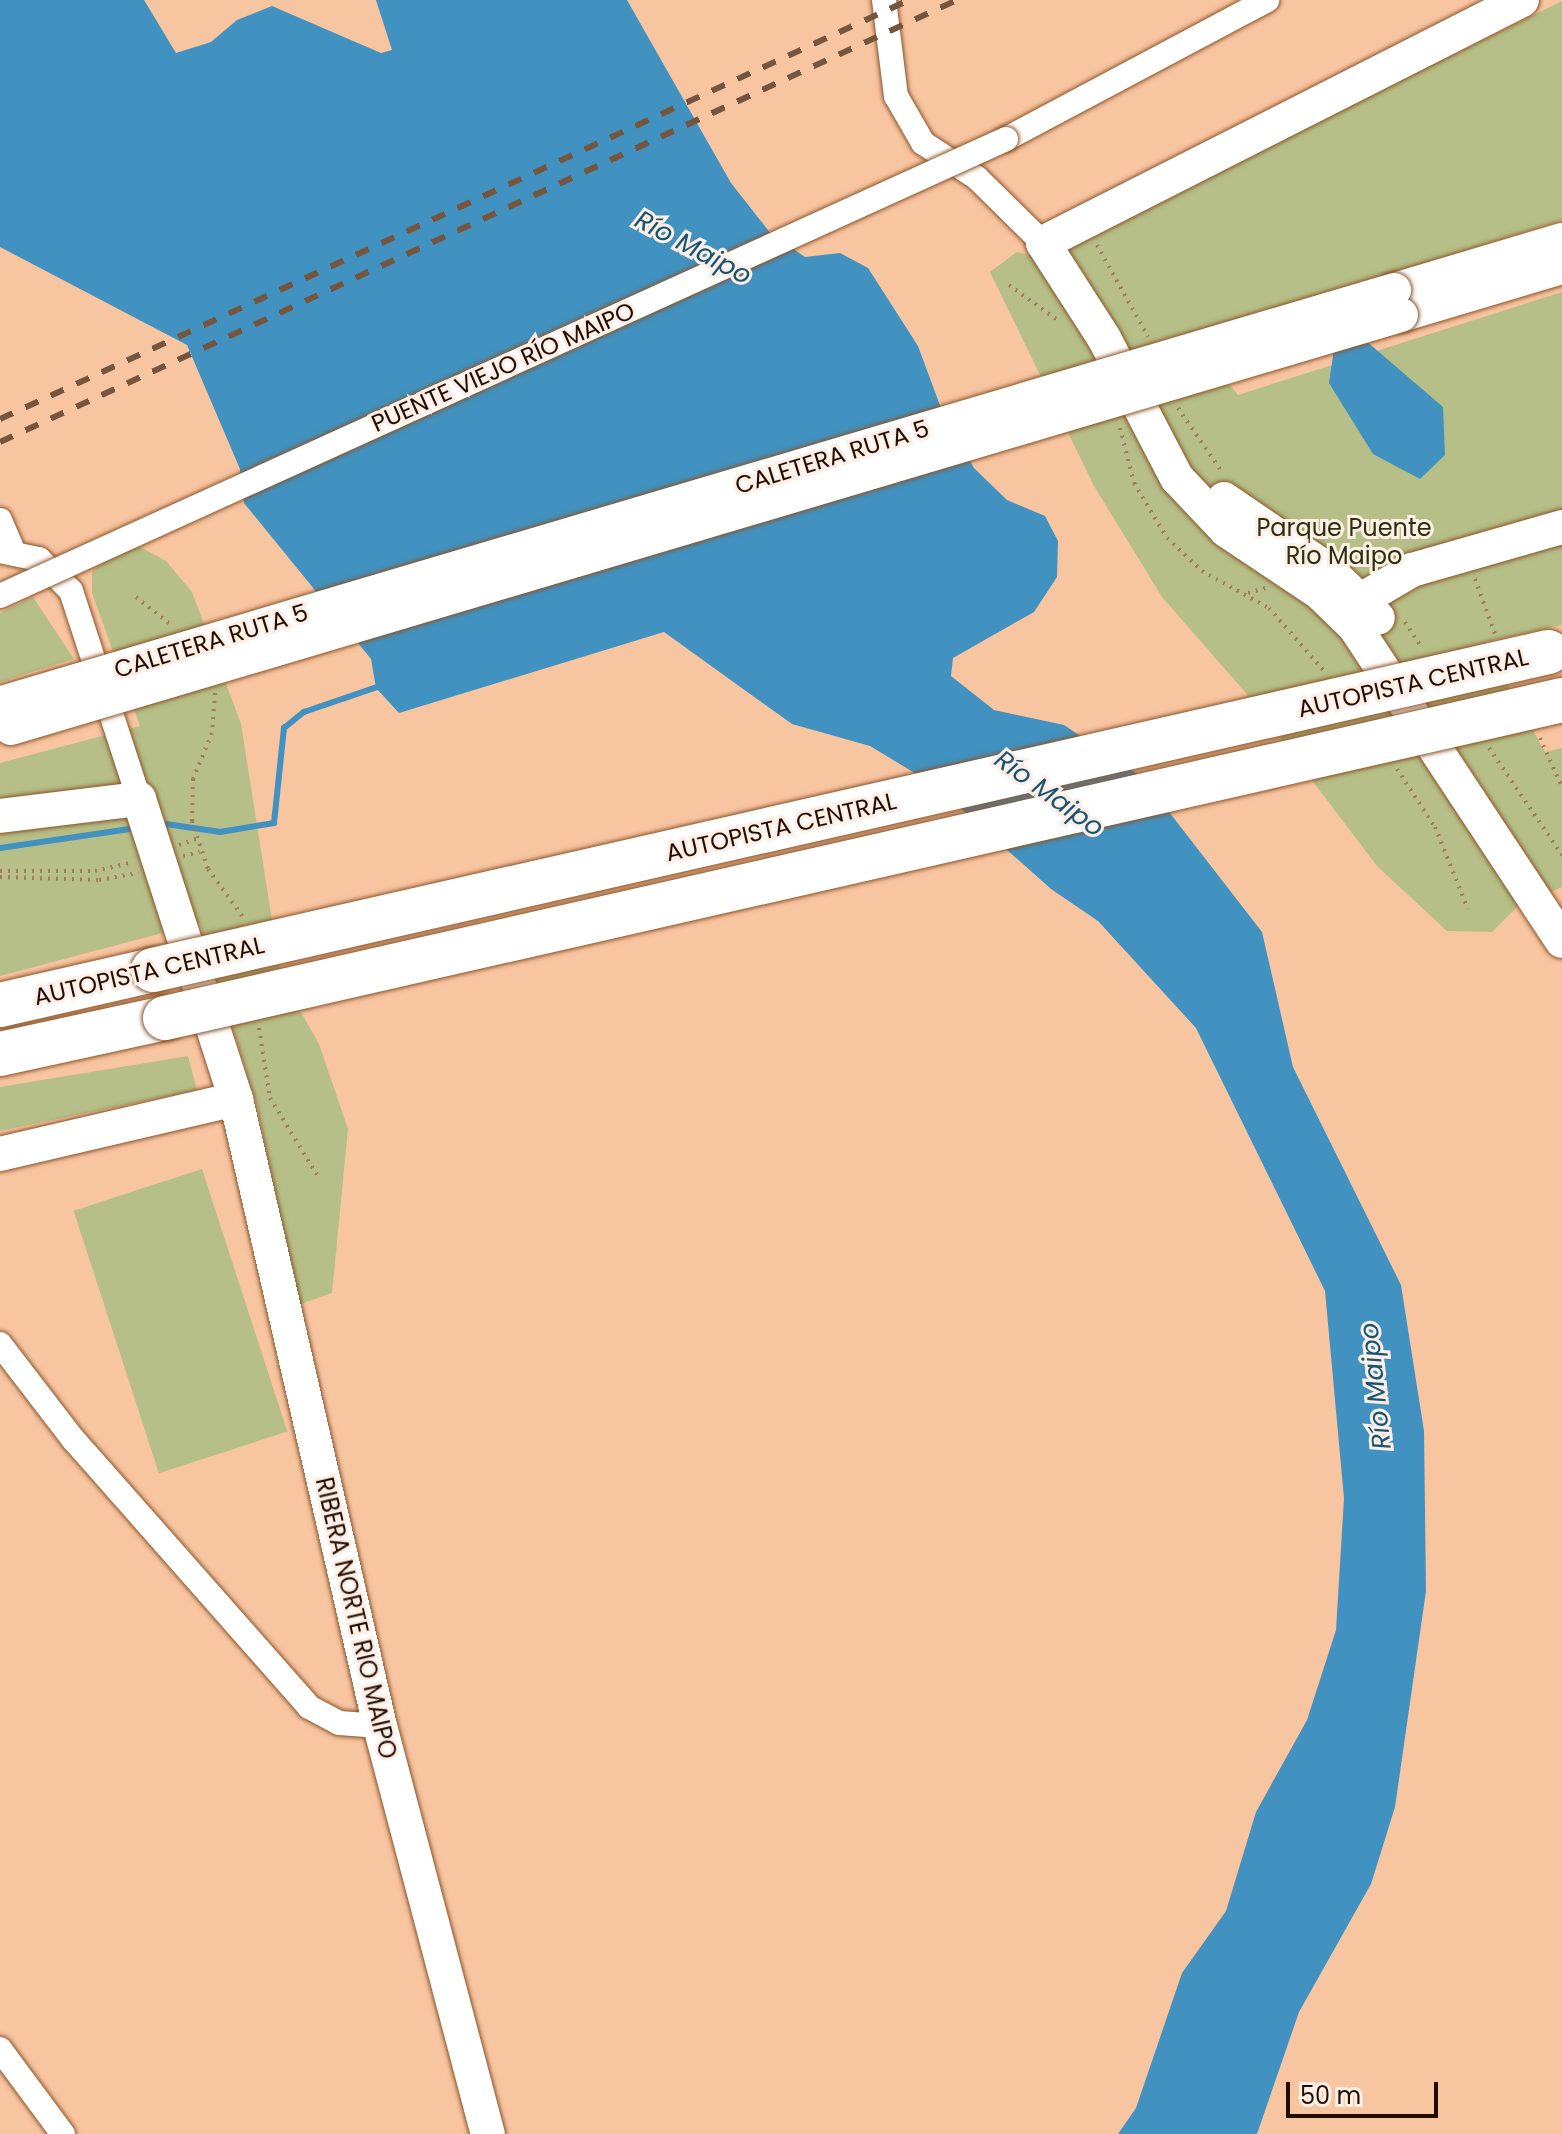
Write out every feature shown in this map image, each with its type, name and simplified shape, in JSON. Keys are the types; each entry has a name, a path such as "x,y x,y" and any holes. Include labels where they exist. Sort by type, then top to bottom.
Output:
{"highway":[{"name":"AUTOPISTA CENTRAL","path":"0,1005 1555,651"},
{"name":"AUTOPISTA CENTRAL","path":"0,1054 1562,700"}],"main road":[{"path":"1043,243 1522,0"},
{"name":"CALETERA RUTA 5","path":"1398,303 1562,240"},
{"path":"1043,243 1077,264 1112,307 1163,419 1211,487 1350,604 1558,918"},
{"name":"CALETERA RUTA 5","path":"4,716 1398,303 1562,267"},
{"path":"1350,604 1412,570 1562,527"},
{"path":"0,816 139,799"},
{"name":"CALETERA RUTA 5","path":"139,799 236,1099"},
{"path":"0,1154 236,1099"},
{"name":"RIBERA NORTE RIO MAIPO","path":"236,1099 380,1726 488,2134"}],"street":[{"path":"884,0 896,96 923,143 977,178 1043,243"},
{"name":"PUENTE VIEJO RÍO MAIPO","path":"0,596 1006,139 1267,0"},
{"path":"0,520 6,551"},
{"name":"CALETERA RUTA 5","path":"6,551 51,567 79,606 139,799"},
{"path":"0,1344 11,1375 73,1439 309,1707 339,1723 380,1726"},
{"path":"0,2049 63,2134"}],"path":[{"path":"1009,285 1064,326"},
{"path":"1118,420 1134,483 1167,538 1202,571 1269,608 1329,676"},
{"path":"1393,763 1435,827 1468,909"},
{"path":"0,877 113,879 196,838 192,821"},
{"path":"0,871 117,869 158,858 200,852"}],"green space":[{"name":"Parque Puente Río Maipo","path":"1562,1 1562,220 1190,337 1238,395 1562,292 1562,625 1485,642 1545,752 1562,748 1562,887 1518,906 1492,932 1447,931 1377,866 1245,692 1162,597 1094,486 990,272 1017,252 1040,258"},
{"path":"140,547 166,561 192,592 241,724 281,977 319,1044 348,1129 332,1293 298,1305 257,1105 200,923 0,976 0,763 140,726 92,593 92,572 114,550"},
{"path":"33,597 74,659 0,682 0,613"},
{"path":"188,1056 197,1090 0,1131 0,1087"},
{"path":"202,1169 287,1431 159,1473 74,1211"}],"water":[{"name":"Río Maipo","path":"0,0 144,0 176,53 211,42 237,20 272,6 381,53 392,50 376,0 627,0 731,183 771,234 805,257 840,253 868,268 918,346 945,419 974,468 1007,500 1045,516 1058,541 1057,577 1034,612 953,658 951,676 994,710 1064,725 1142,777 1262,932 1293,1067 1401,1285 1424,1431 1426,1591 1395,1807 1371,1884 1299,2012 1257,2134 1118,2134 1136,2108 1182,1973 1226,1911 1256,1812 1307,1720 1336,1630 1344,1498 1325,1291 1196,1028 1098,921 1051,889 933,784 870,746 792,724 664,632 399,713 376,688 371,659 244,503 240,469 187,345 0,247"},
{"path":"1365,340 1443,407 1445,455 1420,479 1373,454 1329,383 1334,349"}],"waterway":[{"path":"166,824 220,832 274,823 284,728 304,712 380,686"},
{"path":"0,848 130,829"}],"railway":[{"path":"0,419 909,0"},
{"path":"0,442 957,0"}]}
